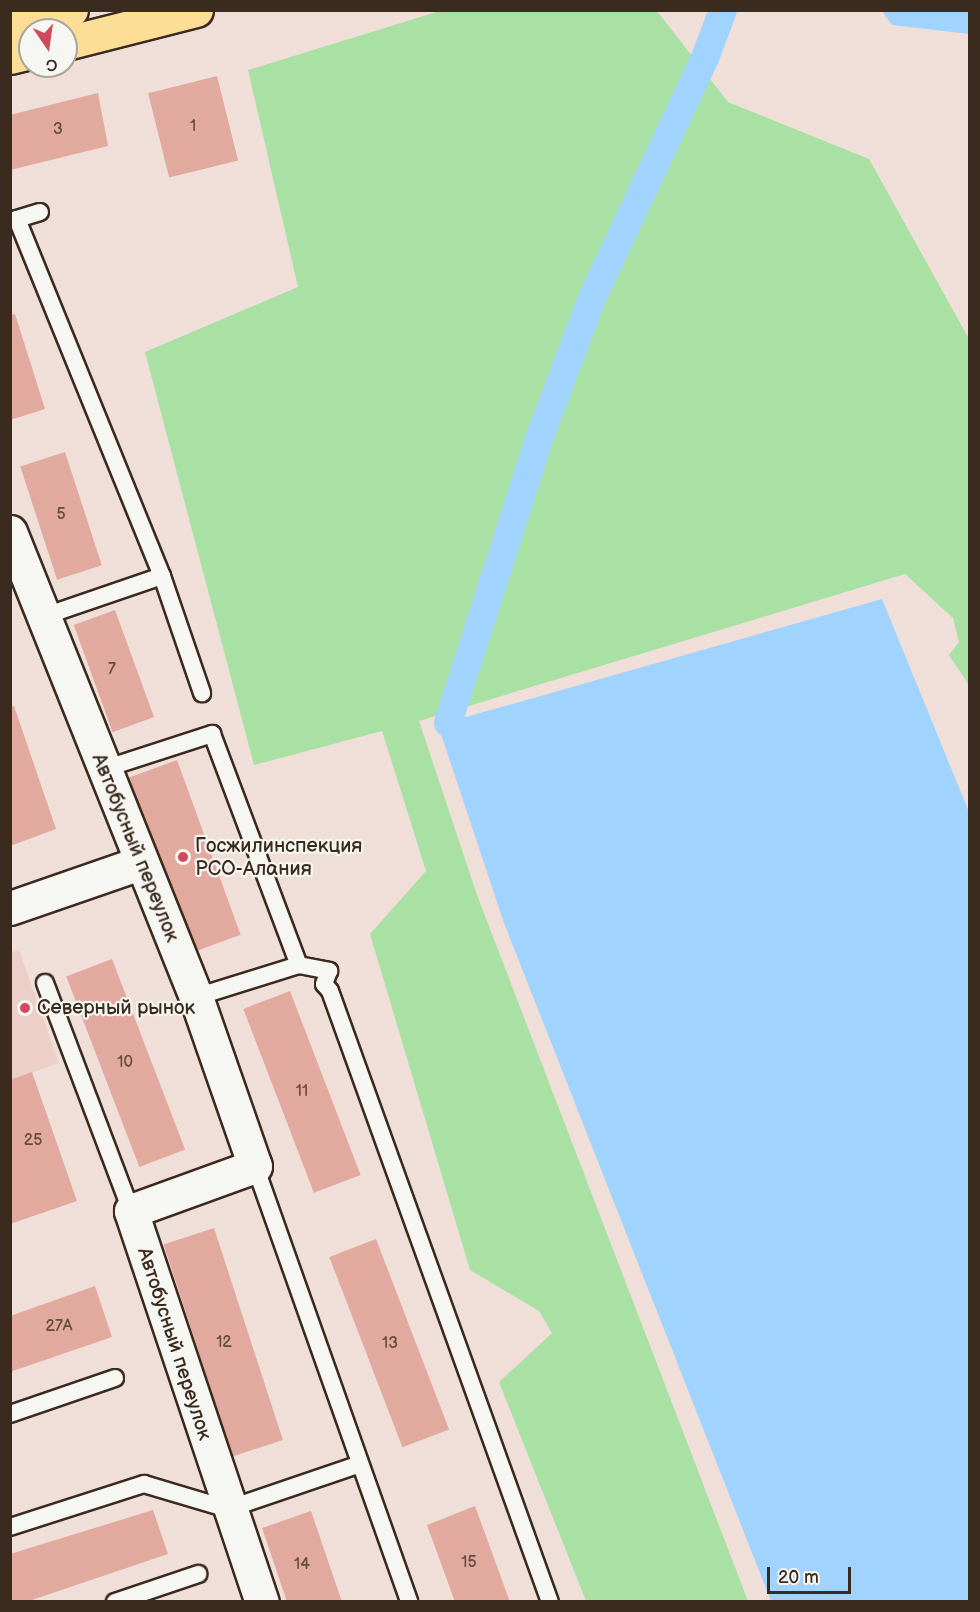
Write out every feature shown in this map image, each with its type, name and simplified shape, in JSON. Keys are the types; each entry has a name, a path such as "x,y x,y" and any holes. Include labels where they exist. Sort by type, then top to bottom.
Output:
{"main road":[{"path":"10,26 71,10"},
{"path":"78,40 196,10"}],"street":[{"name":"Автобусный переулок","path":"10,532 18,572 42,617 196,997 255,1166"},
{"path":"10,908 140,863"},
{"path":"131,1211 255,1166"},
{"name":"Автобусный переулок","path":"131,1211 228,1509 262,1602"}],"lane":[{"path":"40,212 14,220 162,576 202,693"},
{"path":"42,617 162,576"},
{"path":"104,769 212,734 299,965"},
{"path":"196,997 299,965 329,970 324,984 330,991 550,1602"},
{"path":"45,983 131,1211"},
{"name":"Автобусный переулок","path":"255,1166 409,1602"},
{"path":"10,1414 115,1378"},
{"path":"10,1527 144,1484 228,1509 360,1464"},
{"path":"115,1602 198,1574"}],"shaded area":[{"name":"Северный рынок","path":"19,950 59,1063 11,1080 10,953"}],"green space":[{"path":"443,10 657,11 728,102 869,159 969,339 969,685 949,655 959,642 953,618 905,574 419,721 477,895 748,1601 586,1601 499,1382 552,1333 539,1311 470,1270 370,934 426,871 382,731 254,765 145,352 298,287 248,70"}],"water":[{"path":"882,11 969,11 969,34 892,25"},
{"path":"882,599 969,812 969,1601 771,1601 504,923 438,725"}],"building":[{"path":"217,76 238,160 169,178 148,93"},
{"path":"98,93 108,146 10,170 10,115"},
{"path":"15,314 45,409 10,420 10,315"},
{"path":"65,452 102,565 57,580 20,467"},
{"path":"115,610 154,717 113,732 74,625"},
{"path":"14,706 56,829 10,846 10,707"},
{"name":"Госжилинспекция РСО-Алания","path":"177,760 241,935 193,952 129,777"},
{"path":"112,959 185,1149 139,1167 66,977"},
{"path":"290,991 361,1175 314,1193 243,1009"},
{"path":"32,1072 77,1201 10,1224 10,1080"},
{"path":"214,1228 283,1440 233,1456 164,1244"},
{"path":"376,1239 449,1429 402,1447 329,1257"},
{"path":"95,1286 112,1337 10,1372 10,1316"},
{"path":"475,1506 510,1602 455,1602 427,1525"},
{"path":"153,1510 168,1554 26,1602 10,1602 10,1554"},
{"path":"311,1511 342,1602 287,1602 262,1528"}],"waterway":[{"path":"448,723 542,431 592,298 705,58 723,10"}],"place":[{"name":"Госжилинспекция РСО-Алания","path":"183,857"},
{"name":"Северный рынок","path":"25,1008"}]}
